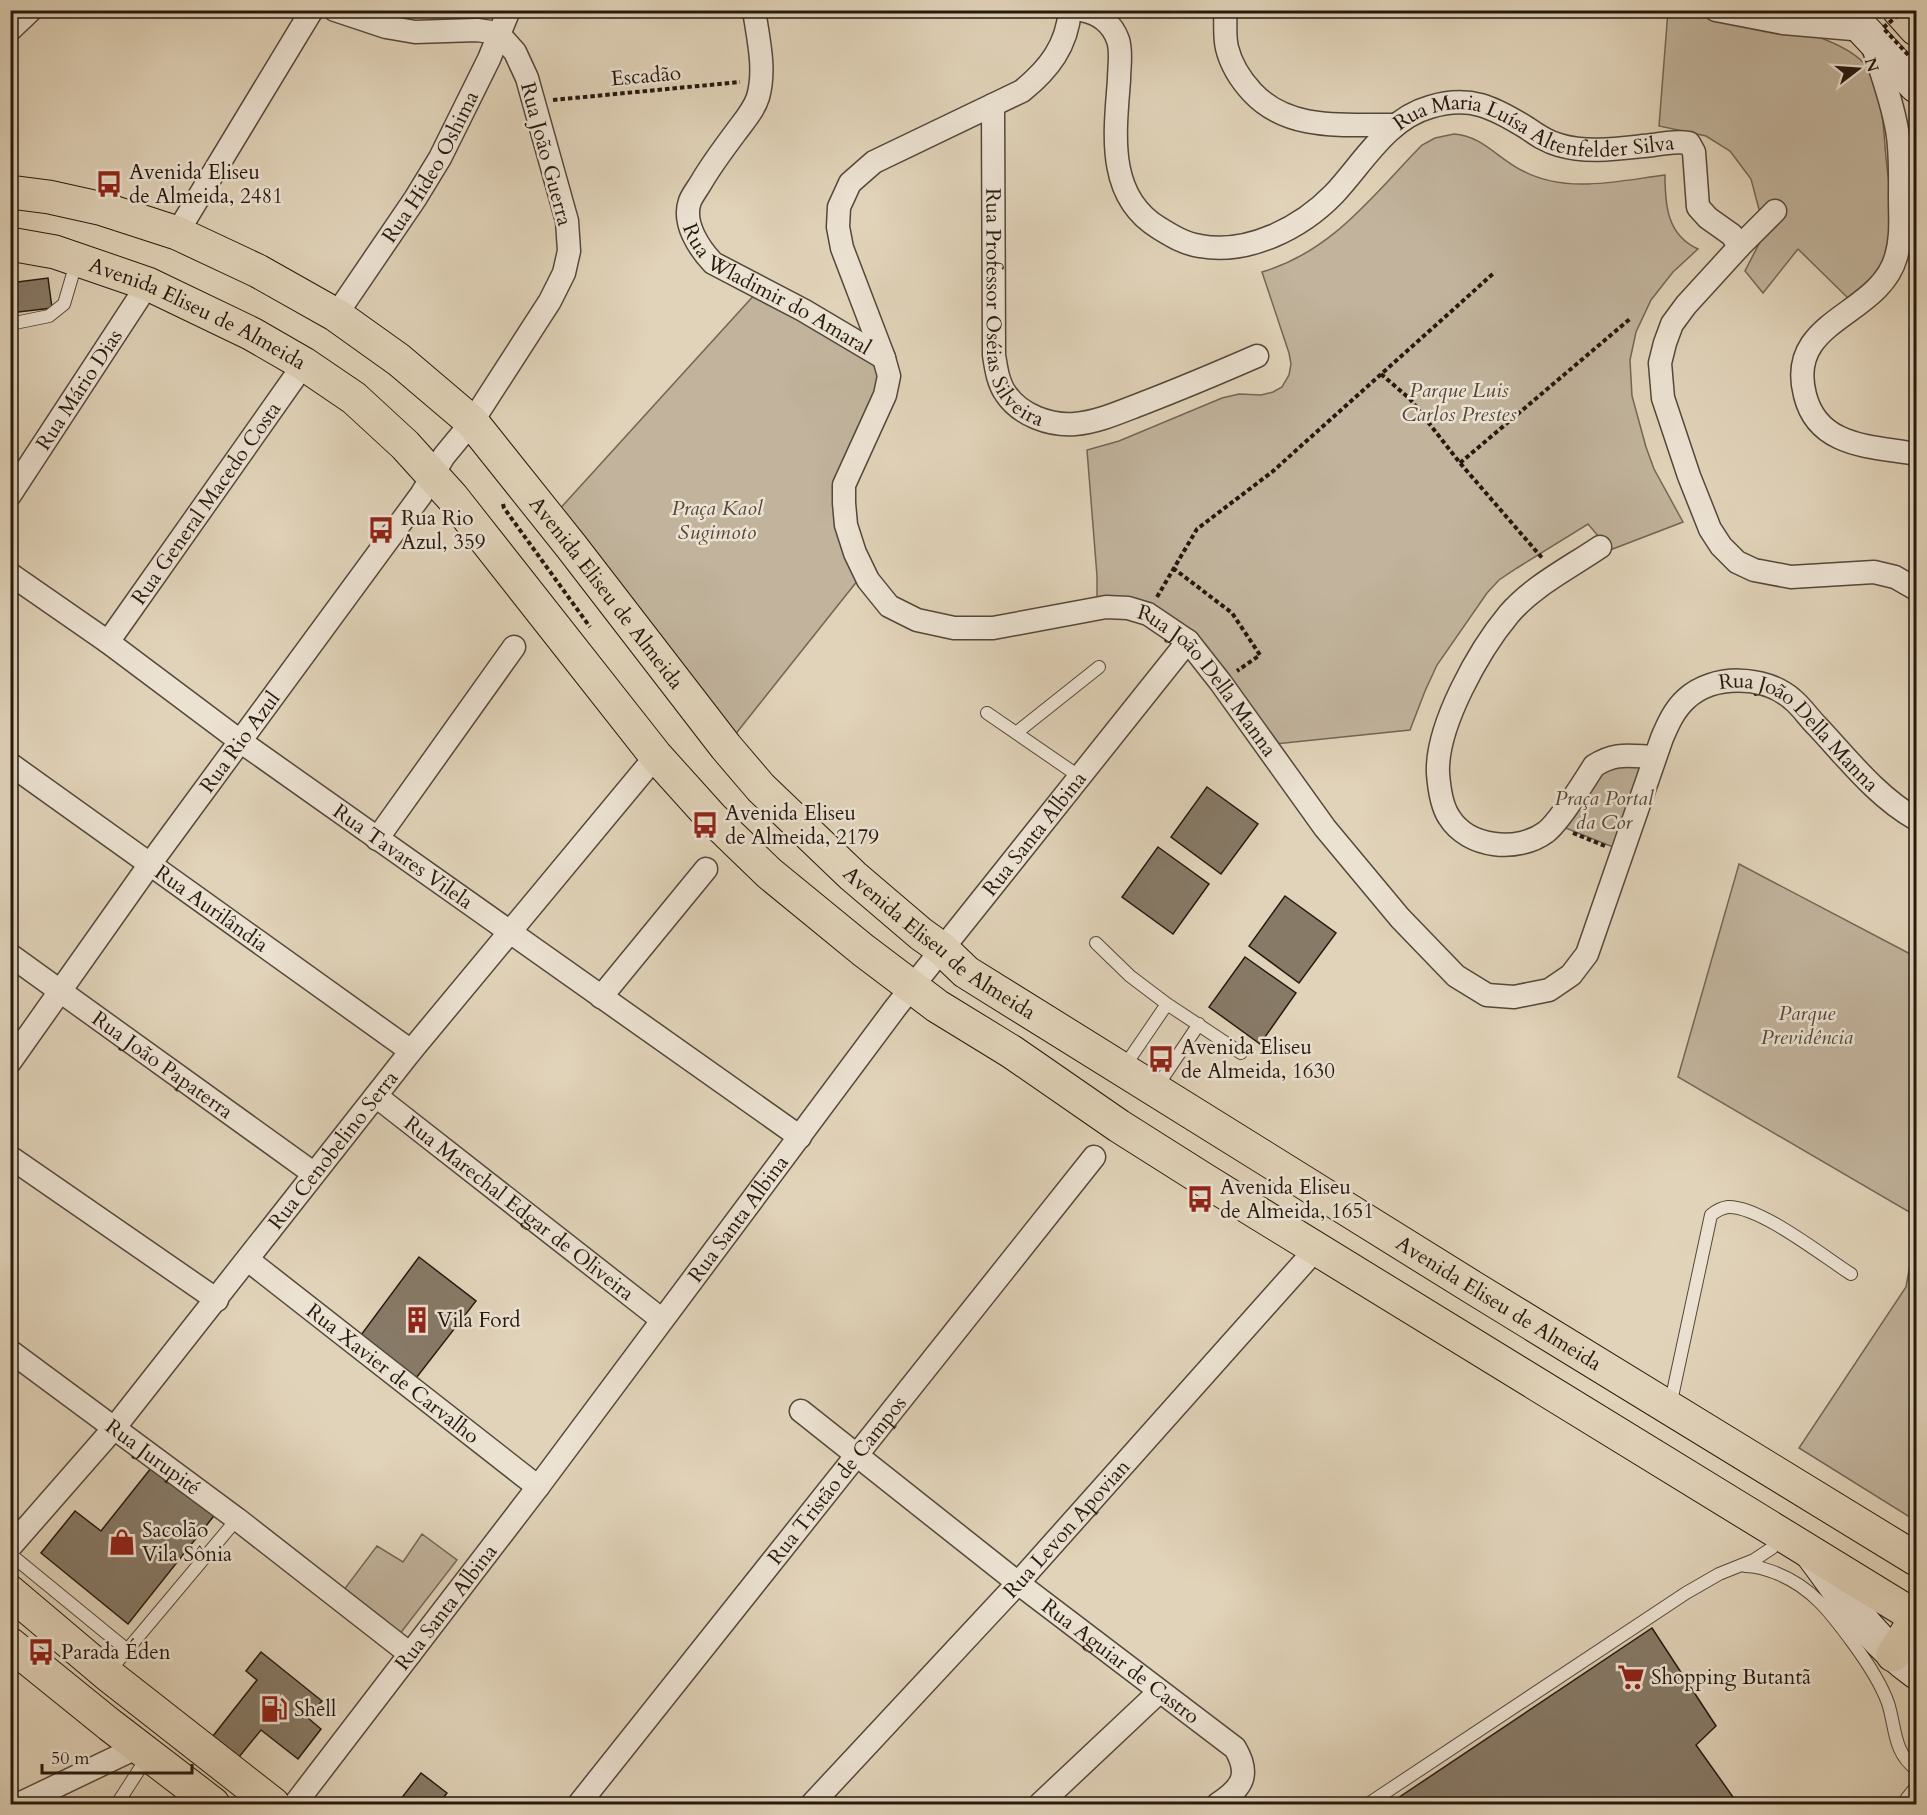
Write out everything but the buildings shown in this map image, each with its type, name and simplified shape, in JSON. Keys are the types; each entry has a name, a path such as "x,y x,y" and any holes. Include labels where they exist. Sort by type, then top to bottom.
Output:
{"main road":[{"path":"1899,10 1917,29"},
{"path":"1859,26 1917,86"},
{"name":"Avenida Eliseu de Almeida","path":"10,192 48,197 103,209 177,233 258,271 336,315 399,360 472,422 726,747 761,788 853,876 942,949 966,972 1472,1287 1917,1559"},
{"name":"Avenida Eliseu de Almeida","path":"10,244 56,252 148,284 252,334 304,364 354,398 405,445 452,497 656,756 711,817 769,873 863,950 937,1006 1012,1052 1119,1126 1316,1249 1917,1617"},
{"path":"1812,1554 1874,1637 1905,1663 1917,1617"},
{"path":"10,1592 117,1661 259,1797"},
{"path":"10,1644 213,1804"}],"street":[{"path":"10,30 31,10"},
{"path":"177,233 312,10"},
{"path":"335,10 386,27 415,32 477,30 498,33"},
{"name":"Rua Hideo Oshima","path":"336,315 415,200 440,158 489,58 509,10"},
{"name":"Rua Wladimir do Amaral","path":"754,10 761,58 761,80 757,99 714,161 690,202 689,216 693,234 713,263 803,310 884,358"},
{"name":"Rua João Della Manna","path":"1070,10 1064,42 1052,63 1022,91 874,162 850,183 839,207 837,227 842,248 884,358 888,376 885,395 844,485 846,525 855,553 868,580 889,606 917,620 954,628 993,628 1106,607 1128,608 1148,614 1188,641 1325,828 1400,918 1456,976 1487,995 1514,997 1549,990 1571,975 1587,954 1654,757 1674,713 1687,698 1705,688 1720,683 1747,680 1769,685 1791,698 1876,790 1917,819"},
{"name":"Rua Maria Luísa Altenfelder Silva","path":"1082,10 1092,12 1105,20 1119,41 1115,141 1120,176 1141,215 1176,239 1199,246 1220,248 1243,246 1271,236 1302,220 1333,195 1378,142 1396,125 1427,107 1466,102 1486,105 1542,138 1557,145 1576,149 1599,150 1689,143 1694,152 1698,207 1708,218 1732,235 1739,247"},
{"path":"1225,10 1227,46 1233,64 1243,82 1259,100 1294,119 1318,123 1396,125"},
{"path":"1716,10 1783,23 1859,26 1887,90 1897,129 1900,233 1896,258 1888,274 1852,310 1821,332 1808,349 1802,369 1802,385 1809,408 1817,423 1833,436 1845,441 1917,454"},
{"name":"Rua João Guerra","path":"472,422 550,301 564,273 569,251 567,221 527,78 515,52 498,33"},
{"name":"Rua Professor Oséias Silveira","path":"993,105 994,355 1004,393 1016,406 1034,417 1052,422 1073,424 1101,419 1257,356"},
{"path":"1775,211 1698,290 1672,324 1660,363 1663,398 1689,476 1710,529 1721,546 1737,562 1754,570 1791,577 1874,572 1895,577 1917,589"},
{"name":"Rua Mário Dias","path":"10,495 148,284"},
{"name":"Rua General Macedo Costa","path":"108,642 304,364"},
{"name":"Rua Rio Azul","path":"10,1062 150,864 421,495 444,456 472,422"},
{"path":"1600,547 1533,591 1510,612 1486,643 1444,730 1438,772 1441,797 1449,817 1461,831 1475,839 1501,845 1522,843 1544,834 1553,825 1594,766 1612,757 1654,757"},
{"name":"Rua Tavares Vilela","path":"10,574 108,642 240,741 377,839 800,1137"},
{"name":"Rua Santa Albina","path":"295,1804 538,1487 661,1319 912,987 1188,641"},
{"path":"377,839 514,648"},
{"name":"Rua Cenobelino Serra","path":"10,1547 115,1427 411,1051 656,756"},
{"name":"Rua Aurilândia","path":"10,764 411,1051"},
{"path":"601,997 706,869"},
{"name":"Rua João Papaterra","path":"10,955 313,1173"},
{"name":"Rua Marechal Edgar de Oliveira","path":"376,1096 661,1319"},
{"path":"10,1157 217,1300"},
{"name":"Rua Tristão de Campos","path":"579,1804 1094,1157"},
{"name":"Rua Levon Apovian","path":"812,1804 1018,1583 1316,1249"},
{"name":"Rua Xavier de Carvalho","path":"248,1260 538,1487"},
{"name":"Rua Jurupité","path":"10,1351 237,1519 410,1654"},
{"name":"Rua Aguiar de Castro","path":"801,1411 1018,1583 1235,1748 1242,1760 1243,1776 1228,1798"},
{"path":"1040,1804 1159,1692"},
{"path":"19,1804 144,1751"}],"lane":[{"path":"10,324 49,316 64,304 77,259"},
{"path":"1016,733 1100,667"},
{"path":"987,713 1080,777"},
{"path":"1096,942 1130,976 1167,1004 1241,1053"},
{"path":"1122,1069 1167,1004"},
{"path":"1155,1090 1199,1024"},
{"path":"1669,1407 1711,1215 1729,1207 1765,1217 1851,1274"},
{"path":"10,1554 117,1661 237,1519"},
{"path":"1368,1804 1686,1593 1735,1567 1754,1560 1772,1548 1777,1532"},
{"path":"1735,1567 1764,1568 1803,1587 1820,1601 1879,1681 1901,1753 1917,1769"},
{"path":"117,1804 144,1751"},
{"path":"1907,1798 1917,1786"}],"path":[{"path":"1904,10 1883,28 1917,63"},
{"name":"Escadão","path":"534,102 761,80"},
{"path":"1148,614 1197,529 1272,472 1495,272"},
{"path":"1460,463 1631,318"},
{"path":"1381,374 1410,399 1460,463 1557,575"},
{"path":"1173,568 1232,613 1260,655 1221,683"},
{"path":"1553,825 1622,854"}],"green space":[{"path":"1668,11 1716,14 1747,19 1809,34 1836,45 1858,58 1871,73 1876,84 1883,119 1892,215 1892,253 1884,266 1851,301 1798,249 1763,293 1745,271 1765,232 1751,179 1730,151 1706,136 1659,126"},
{"name":"Parque Luis Carlos Prestes","path":"1454,134 1482,143 1523,171 1557,182 1593,184 1665,175 1667,208 1674,227 1680,236 1698,249 1673,272 1651,300 1636,332 1630,360 1632,396 1646,447 1654,469 1683,522 1610,550 1588,524 1499,580 1487,593 1437,665 1410,730 1265,745 1181,636 1097,609 1097,576 1087,450 1119,441 1222,398 1239,394 1261,395 1282,387 1289,375 1291,364 1262,272 1287,263 1331,236 1368,202 1422,145 1435,138"},
{"name":"Praça Kaol Sugimoto","path":"757,292 879,359 877,391 836,494 858,580 734,736 556,513"},
{"name":"Praça Portal da Cor","path":"1652,763 1623,851 1558,825 1595,768"},
{"name":"Parque Previdência","path":"1739,864 1916,957 1916,1216 1678,1077"},
{"path":"1916,1231 1916,1521 1799,1448 1906,1287"},
{"path":"422,1534 457,1560 399,1635 343,1591 377,1546 403,1562"}],"place":[{"name":"Avenida Eliseu de Almeida, 2481","path":"109,184"},
{"name":"Rua Rio Azul, 359","path":"381,530"},
{"name":"Avenida Eliseu de Almeida, 2179","path":"705,825"},
{"name":"Avenida Eliseu de Almeida, 1630","path":"1161,1059"},
{"name":"Avenida Eliseu de Almeida, 1651","path":"1200,1199"},
{"name":"Vila Ford","path":"417,1320"},
{"name":"Sacolão Vila Sônia","path":"122,1542"},
{"name":"Parada Éden","path":"41,1652"},
{"name":"Shopping Butantã","path":"1631,1677"},
{"name":"Shell","path":"274,1709"}]}
